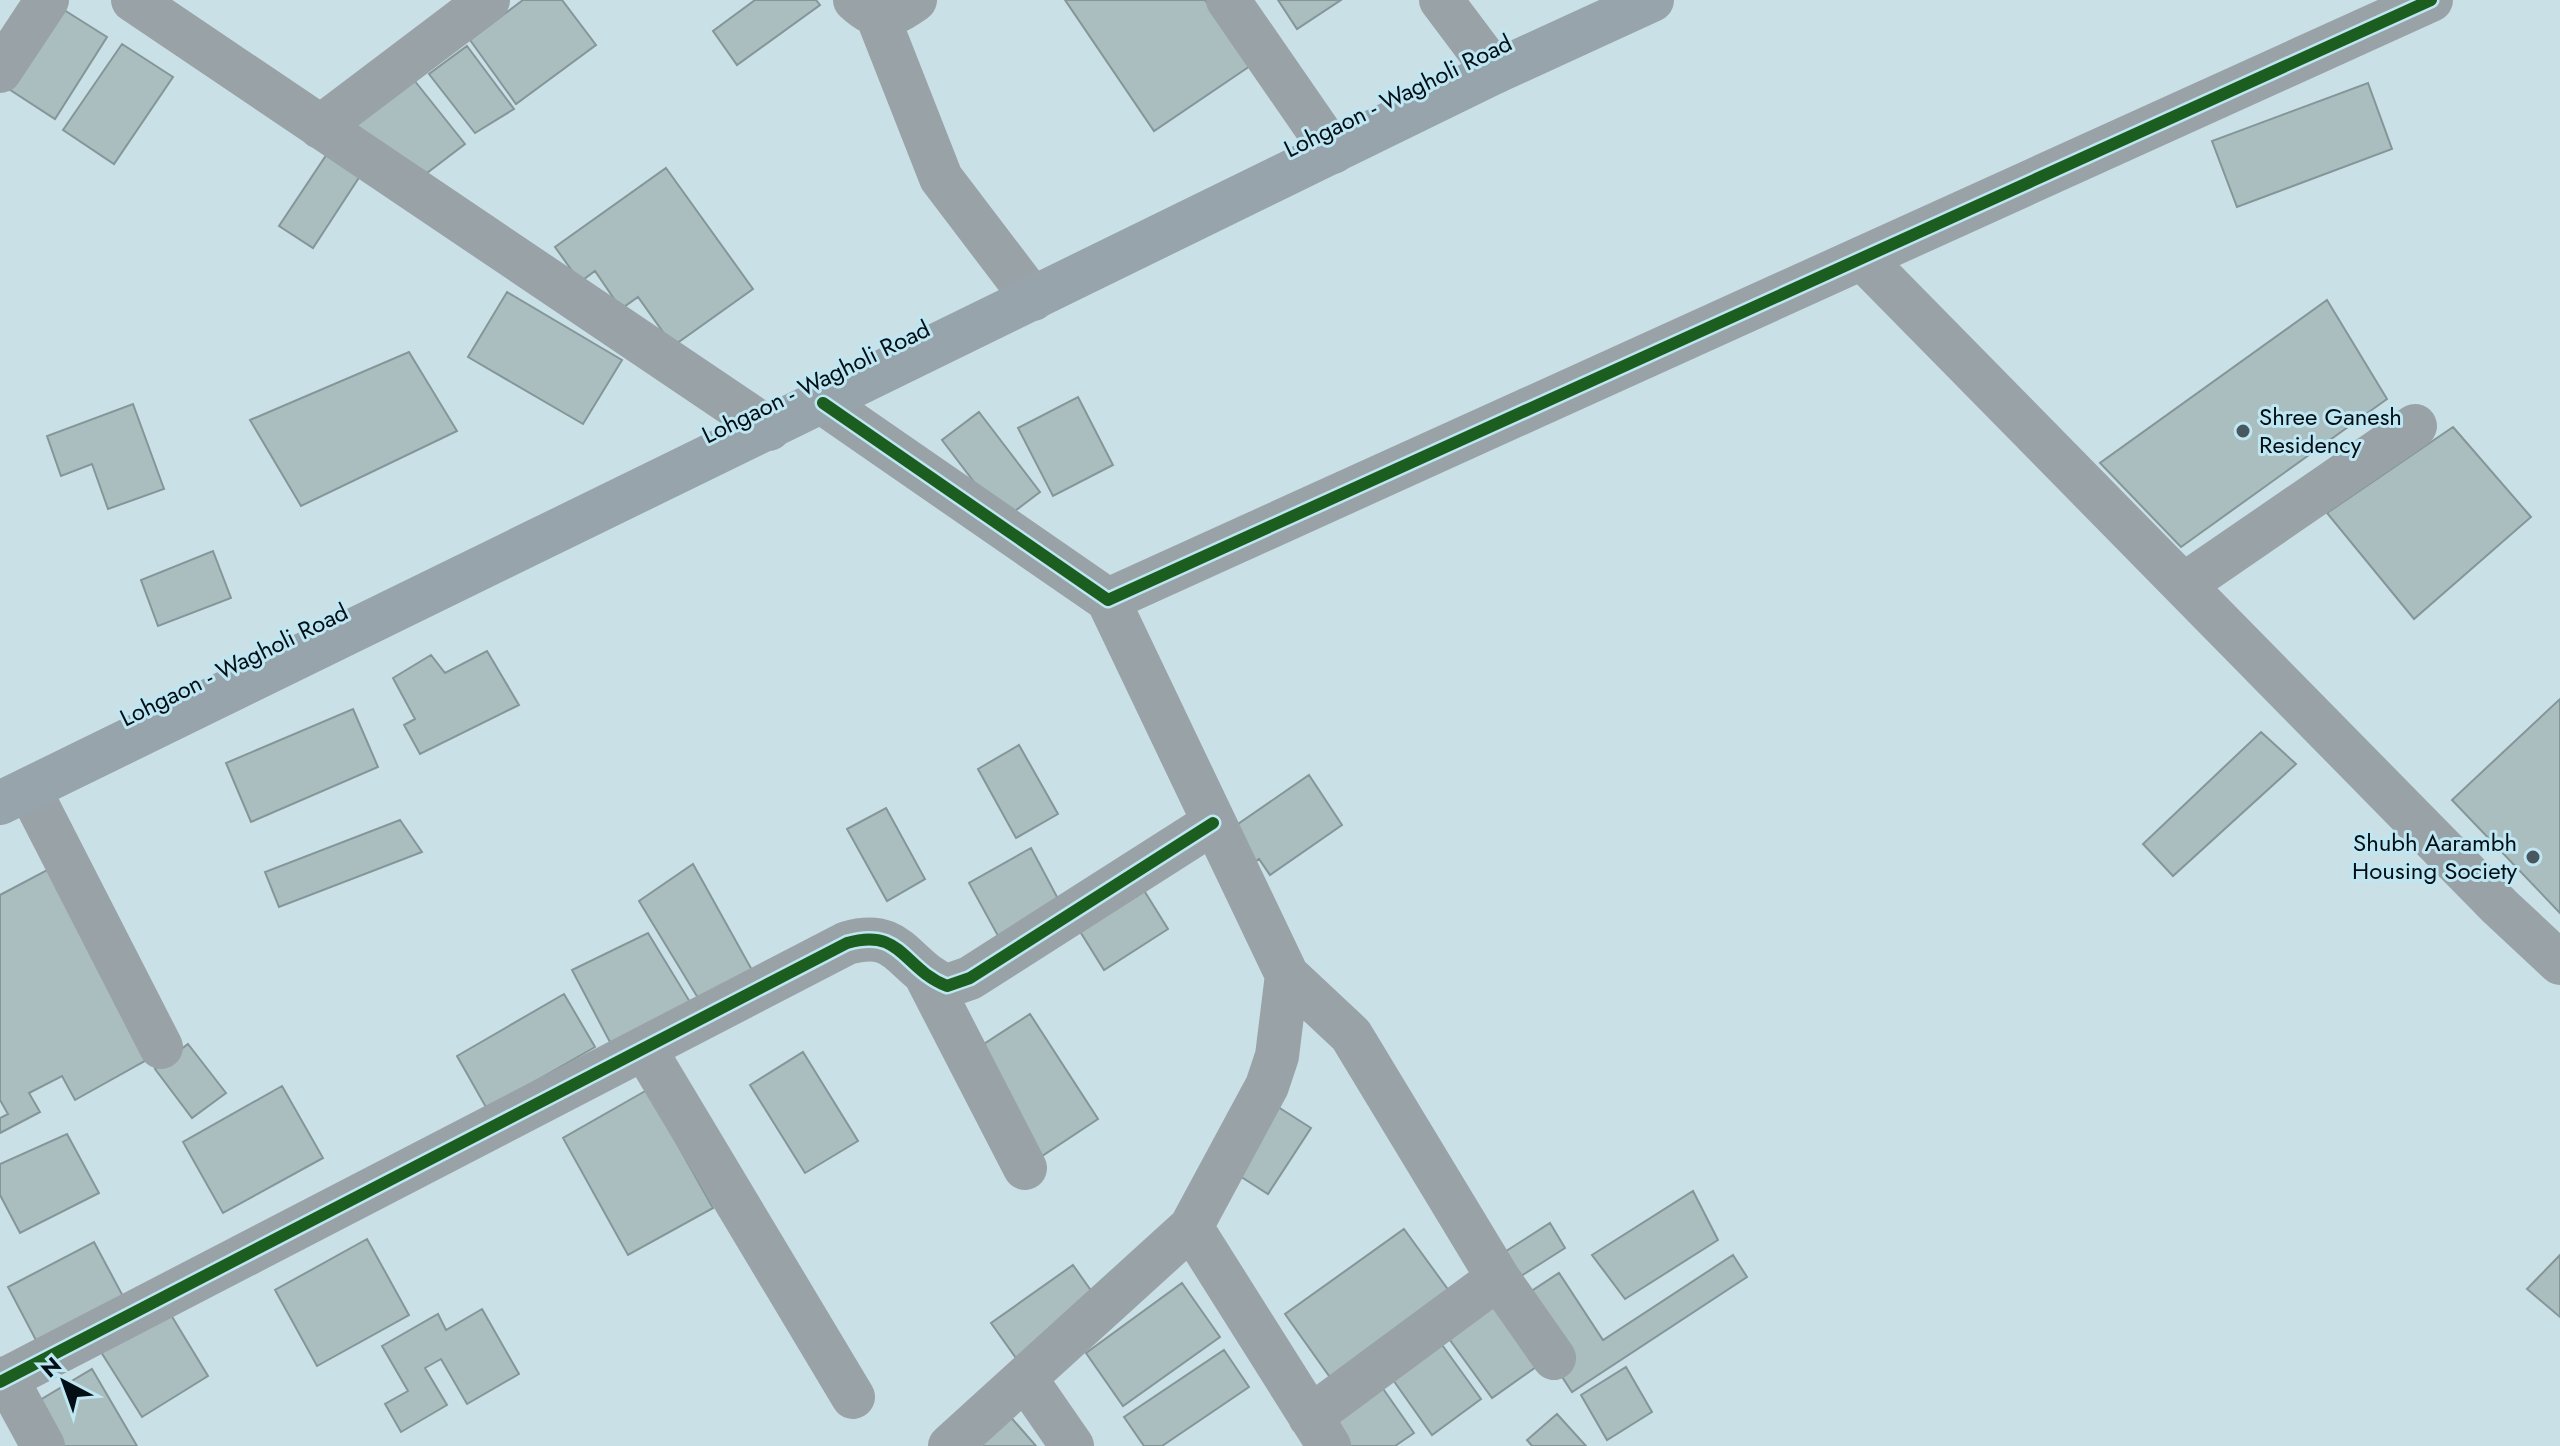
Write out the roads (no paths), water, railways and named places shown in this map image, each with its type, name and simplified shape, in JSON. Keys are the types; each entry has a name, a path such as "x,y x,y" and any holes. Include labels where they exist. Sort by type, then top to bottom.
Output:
{"main road":[{"name":"Lohgaon - Wagholi Road","path":"15,796 1495,72 1652,0"}],"street":[{"path":"0,71 47,0"},
{"path":"133,0 769,429"},
{"path":"320,127 488,0"},
{"path":"1228,0 1333,152"},
{"path":"1441,0 1495,72"},
{"path":"1108,600 2431,0"},
{"path":"882,5 941,178 1033,299"},
{"path":"1862,258 2500,907 2560,963"},
{"path":"823,403 1108,600 1287,975 1351,1035 1498,1278 1554,1358"},
{"path":"2185,584 2415,426"},
{"path":"15,796 161,1047"},
{"path":"927,978 947,986 970,978 1213,823"},
{"path":"43,1446 3,1380 847,943 868,937 887,940 927,978 1025,1168"},
{"path":"950,1446 1191,1227 1267,1086 1277,1056 1287,975"},
{"path":"644,1048 853,1397"},
{"path":"1191,1227 1319,1432 1498,1278"},
{"path":"1025,1378 1072,1446"}],"place":[{"name":"Shree Ganesh Residency","path":"2243,431"},
{"name":"Shubh Aarambh Housing Society","path":"2533,857"}]}
